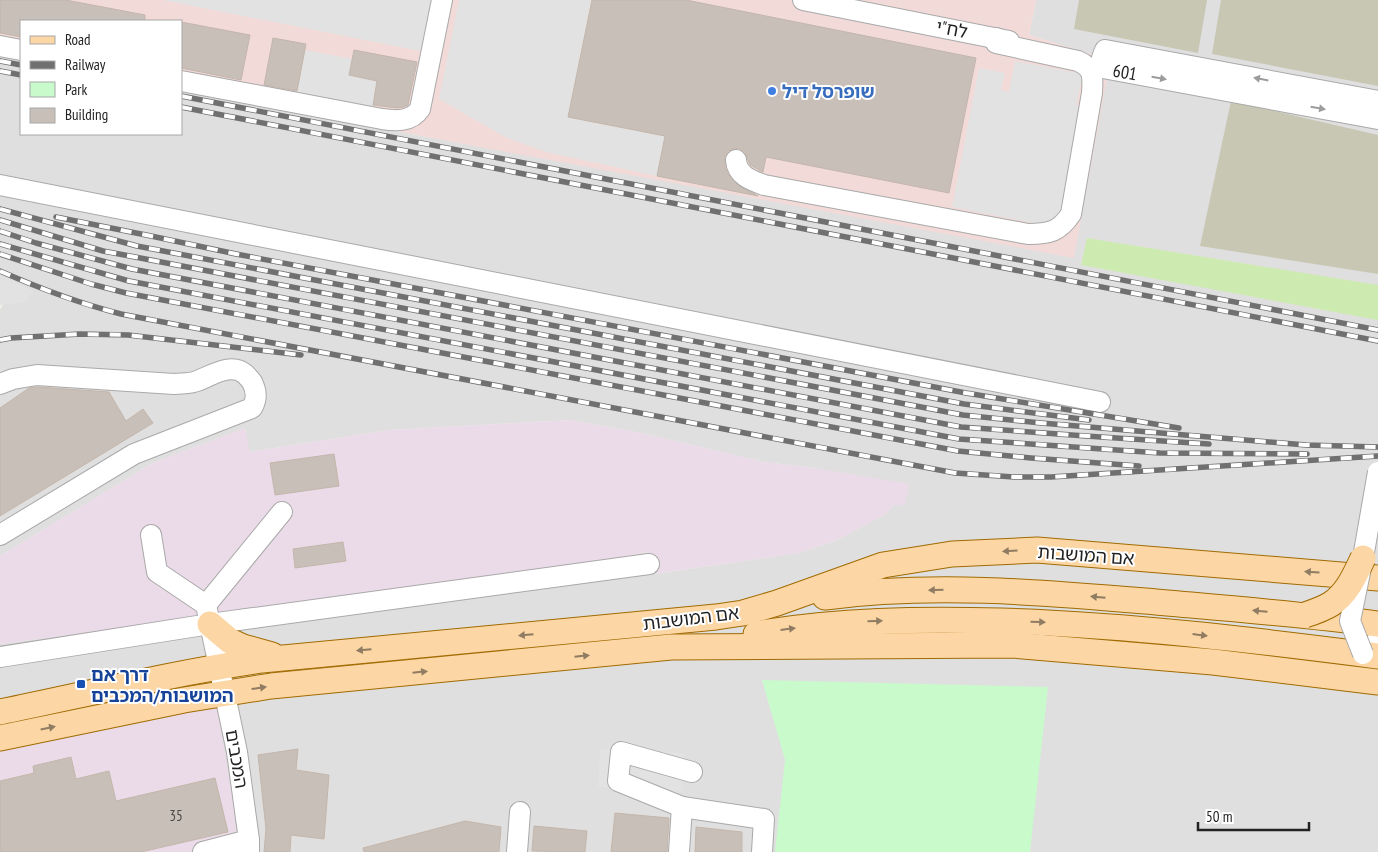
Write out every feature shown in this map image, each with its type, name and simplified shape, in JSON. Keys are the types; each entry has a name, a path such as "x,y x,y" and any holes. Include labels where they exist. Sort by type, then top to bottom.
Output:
{"main road":[{"name":"אם המושבות","path":"0,712 218,667 290,657 716,617 777,603 882,564 952,554 1038,550 1371,568"},
{"path":"1305,615 1333,603 1351,582 1371,568"},
{"path":"777,603 864,592 983,589 1067,594 1305,615 1378,624"},
{"path":"208,614 230,641 243,648 266,654 290,657"},
{"path":"671,648 768,632 827,625 870,621 949,619 1066,623 1373,650"},
{"name":"אם המושבות","path":"0,738 184,700 281,685 671,648 1012,645 1213,662 1378,682"}],"street":[{"path":"182,81 382,119 406,119 416,115 420,109 442,0"},
{"name":"לח\"י","path":"803,0 885,8 996,38 1102,58"},
{"path":"736,160 738,171 746,178 764,185 1028,234 1052,232 1061,226 1071,214 1092,93 1090,69 1078,61 996,44 996,38"},
{"path":"0,46 20,50"},
{"name":"601","path":"1378,101 1105,50 1102,58 1103,68 1378,119"},
{"path":"802,179 935,205 940,211 940,217"},
{"path":"0,185 1100,402"},
{"path":"0,384 13,379 36,375 174,384 195,382 218,372 231,369 241,371 251,380 256,400 252,408 134,454 0,535"},
{"path":"1373,650 1350,621 1371,568 1378,472"},
{"path":"208,614 282,512"},
{"path":"151,535 157,572 208,614"},
{"path":"0,657 208,614 649,564"},
{"name":"המכבים","path":"208,614 237,752 249,846"},
{"path":"692,772 621,752 618,781 682,807 764,819 762,852"},
{"path":"679,852 682,807"},
{"path":"518,852 520,812"},
{"path":"203,852 249,846"}],"shaded area":[{"path":"0,0 1036,0 1029,35 1101,57 1109,68 1074,258 182,89 182,20 20,20 20,57 0,53"},
{"path":"163,0 435,0 425,52"},
{"path":"459,0 592,0 568,117 665,136 657,176 546,152 507,138 439,99"},
{"path":"1036,0 1378,0 1378,852 234,852 0,748 0,644 504,579 649,552 654,574 798,553 835,541 886,514 893,505 815,468 764,462 641,433 571,420 390,430 249,452 245,428 153,463 0,556 0,310 9,292 0,287 0,53 20,57 20,135 182,135 182,89 432,138 1101,57 1029,35"},
{"path":"1079,0 1207,0 1198,53 1074,29"},
{"path":"1221,0 1378,0 1378,86 1212,54"},
{"path":"305,50 352,59 349,75 378,81 372,109 296,95"},
{"path":"1015,61 1083,74 1076,105 1085,107 1066,205 1056,218 1039,224 952,207 979,68 1005,73 1001,90 1009,92"},
{"path":"1231,101 1378,135 1378,274 1200,246"},
{"path":"0,275 34,291 26,302 0,305"},
{"path":"571,420 641,433 764,462 815,468 909,484 905,505 893,505 886,514 835,541 798,553 653,574 648,552 504,579 0,644 0,556 153,463 245,428 250,452 390,430"},
{"path":"216,703 237,824 234,852 0,852 0,748"},
{"path":"600,749 684,753 682,791 598,787"}],"green space":[{"path":"1087,238 1378,285 1378,320 1081,265"},
{"path":"762,680 1048,687 1030,852 775,852 785,760"}],"building":[{"path":"0,0 66,0 145,15 145,20 20,20 20,37 0,33"},
{"path":"592,0 686,0 976,58 949,193 766,157 763,172 750,165 745,152 734,148 728,151 725,156 725,167 728,174 739,186 758,196 657,176 665,136 568,117"},
{"path":"182,22 250,35 241,80 182,68"},
{"path":"273,38 306,44 297,91 264,85"},
{"path":"354,50 417,62 408,105 397,108 373,105 377,81 349,75"},
{"path":"29,388 109,392 126,421 143,409 153,423 0,516 0,408"},
{"path":"334,454 339,486 275,495 270,463"},
{"path":"343,542 346,561 295,568 293,549"},
{"path":"298,749 296,770 329,775 324,839 291,835 290,852 264,852 266,829 258,755"},
{"path":"71,757 76,779 109,771 116,801 215,778 228,832 141,852 0,852 0,781 34,773 33,766"},
{"path":"615,813 669,818 667,852 611,852"},
{"path":"465,821 501,827 499,852 364,852 363,848"},
{"path":"534,826 587,831 585,852 532,851"},
{"path":"696,827 742,832 742,852 695,852"}],"railway":[{"path":"0,61 20,65"},
{"path":"0,71 20,75"},
{"path":"182,96 1378,330"},
{"path":"182,107 1378,341"},
{"path":"0,209 137,246 964,404 1089,420"},
{"path":"56,217 236,254 966,393 1179,428"},
{"path":"0,220 103,251 963,415 1306,445 1378,447"},
{"path":"0,231 36,243 132,269 961,427 1209,444"},
{"path":"0,244 129,281 959,439 1160,453 1307,454"},
{"path":"0,254 91,284 126,293 958,451 1139,466"},
{"path":"0,271 60,295 121,314 955,473 1014,477 1051,477 1378,456"},
{"path":"0,340 80,334 128,335 301,355"}],"place":[{"name":"שופרסל דיל","path":"772,91"},
{"name":"דרך אם המושבות/המכבים","path":"81,684"}]}
